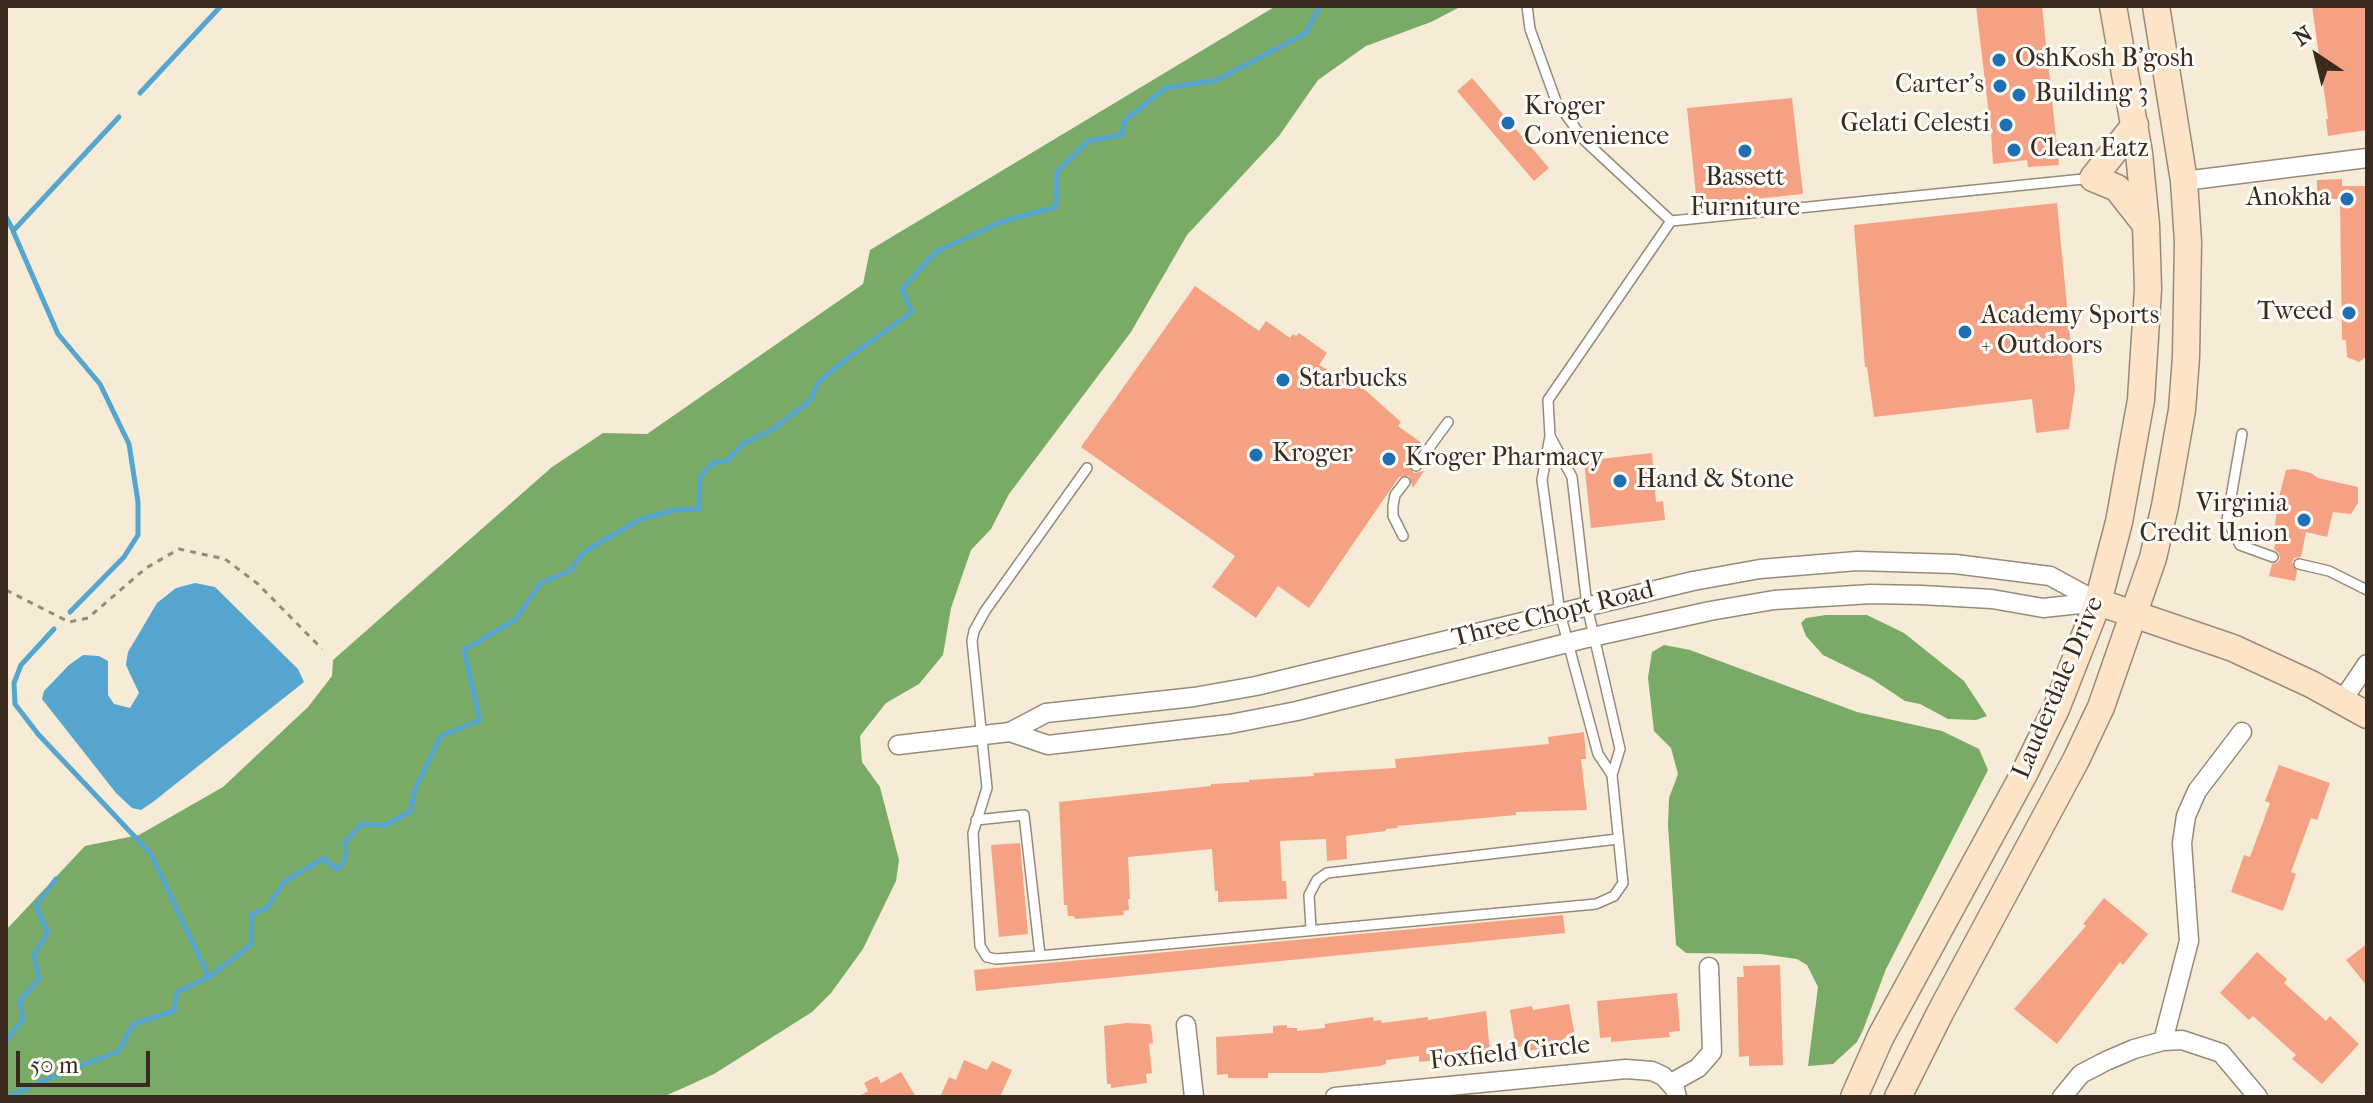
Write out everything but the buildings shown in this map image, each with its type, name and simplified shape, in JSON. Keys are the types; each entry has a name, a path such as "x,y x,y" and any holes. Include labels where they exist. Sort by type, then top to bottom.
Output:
{"main road":[{"name":"Lauderdale Drive","path":"1854,1097 1881,1036 2050,722 2098,602 2119,522 2141,400 2148,289 2146,225 2135,125 2113,6"},
{"name":"Lauderdale Drive","path":"1898,1097 2076,760 2117,668 2153,558 2182,410 2189,303 2184,181 2156,6"},
{"path":"2135,125 2093,178 2117,188 2146,225"},
{"name":"Three Chopt Road","path":"2098,602 2233,648 2367,715"}],"street":[{"path":"2184,181 2367,158"},
{"name":"Three Chopt Road","path":"898,745 1010,732 1046,713 1194,697 1256,686 1587,606 1727,575 1792,565 1868,561 1955,564 2050,576 2098,602"},
{"name":"Three Chopt Road","path":"1010,732 1048,745 1230,724 1297,711 1710,611 1806,597 1921,595 1992,599 2043,608 2098,602"},
{"path":"2342,701 2367,664"},
{"path":"2163,1041 2189,941 2182,843 2186,816 2197,791 2242,732"},
{"path":"1674,1090 1712,1052 1709,967"},
{"path":"1186,1025 1194,1097"},
{"path":"2062,1097 2081,1074 2134,1049 2163,1041 2182,1040 2221,1053 2258,1097"},
{"name":"Foxfield Circle","path":"1335,1097 1407,1094 1626,1069 1652,1071 1674,1090"}],"lane":[{"path":"1527,6 1530,29 1556,101 1584,140 1671,221 2093,178"},
{"path":"1612,775 1598,754 1560,613 1542,480 1550,436 1548,400 1671,221"},
{"path":"1416,466 1448,422"},
{"path":"2242,434 2227,520 2240,545 2273,557"},
{"path":"1087,468 979,621 972,641 987,788 973,833 980,946 987,957 996,959 1596,904 1614,896 1623,883 1612,775 1620,749 1587,606 1572,477 1550,436"},
{"path":"1403,536 1393,516 1393,506 1395,495 1405,482"},
{"path":"2299,564 2329,571 2367,590"},
{"path":"976,820 1024,815 1040,955"},
{"path":"1311,929 1309,895 1317,880 1327,873 1618,839"}],"path":[{"path":"6,590 69,622 88,618 146,568 179,549 225,559 258,584 322,649"}],"green space":[{"path":"1276,6 1462,6 1431,22 1366,46 1318,80 1279,136 1187,235 1131,332 1009,494 991,529 971,550 951,608 943,655 919,684 886,703 860,736 862,762 880,787 899,860 896,881 863,949 831,993 812,1012 714,1074 663,1097 6,1097 6,930 85,846 139,835 223,787 308,707 332,676 333,660 552,467 603,433 647,434 863,284 870,250"},
{"path":"1867,615 1904,633 1964,681 1987,716 1976,720 1948,719 1920,704 1905,701 1872,679 1823,655 1806,636 1801,623 1806,618"},
{"path":"1664,645 1690,650 1857,712 1942,731 1979,749 1988,770 1886,969 1857,1042 1833,1064 1808,1066 1818,987 1807,965 1797,959 1761,954 1686,953 1676,945 1668,825 1669,798 1678,774 1671,748 1654,731 1648,678 1652,652"}],"water":[{"path":"195,583 215,587 298,669 304,682 153,802 141,810 132,808 116,793 42,699 44,691 83,655 99,656 108,661 108,695 114,704 130,708 139,693 126,665 128,652 157,603 176,588"}],"waterway":[{"path":"140,93 221,6"},
{"path":"7,1097 118,1052 133,1024 174,1011 177,992 209,977 251,945 252,914 267,908 284,882 324,858 337,870 346,858 345,842 362,824 386,825 411,811 415,789 441,736 480,720 464,650 515,620 541,583 571,570 584,552 639,520 674,510 699,509 700,477 713,463 727,461 743,444 772,430 809,402 819,382 912,312 902,289 936,252 1001,222 1056,207 1057,172 1088,141 1122,135 1125,120 1166,88 1217,80 1306,33 1320,6"},
{"path":"70,612 124,557 138,535 138,502 129,444 100,384 58,334 13,231 119,117"},
{"path":"6,217 13,230"},
{"path":"54,629 21,665 14,683 15,704 38,734 151,854 209,977"},
{"path":"6,1041 23,1019 20,1001 39,979 34,955 48,933 36,906 56,879"}],"place":[{"name":"OshKosh B'gosh","path":"1999,60"},
{"name":"Carter's","path":"2000,86"},
{"name":"Building 3","path":"2019,95"},
{"name":"Kroger Convenience","path":"1508,123"},
{"name":"Gelati Celesti","path":"2006,125"},
{"name":"Clean Eatz","path":"2014,150"},
{"name":"Bassett Furniture","path":"1745,151"},
{"name":"Anokha","path":"2347,199"},
{"name":"Tweed","path":"2349,313"},
{"name":"Academy Sports + Outdoors","path":"1965,332"},
{"name":"Starbucks","path":"1283,380"},
{"name":"Kroger","path":"1256,455"},
{"name":"Kroger Pharmacy","path":"1389,459"},
{"name":"Hand & Stone","path":"1620,481"},
{"name":"Virginia Credit Union","path":"2304,520"}]}
